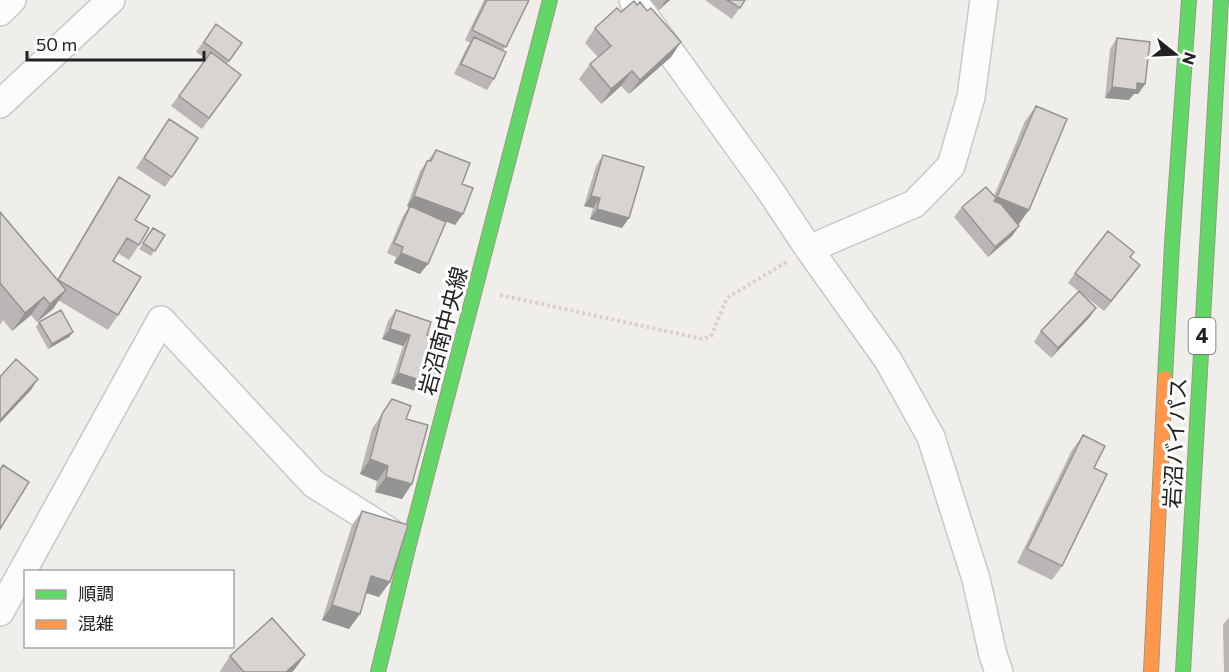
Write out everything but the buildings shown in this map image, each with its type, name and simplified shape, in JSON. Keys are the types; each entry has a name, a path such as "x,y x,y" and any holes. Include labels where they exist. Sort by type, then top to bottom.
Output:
{"main road":[{"name":"岩沼南中央線","path":"378,672 550,0"},
{"name":"岩沼バイパス","path":"1151,672 1172,244 1189,0"},
{"name":"岩沼バイパス","path":"1183,672 1221,0"}],"street":[{"path":"0,12 12,0"},
{"path":"0,104 111,0"},
{"path":"633,0 767,186 888,360 931,437 976,579 993,656 999,672"},
{"path":"809,249 914,204 951,166 971,97 984,0"},
{"path":"0,612 161,320 314,484 409,544"}],"path":[{"path":"475,290 703,339 711,336 727,298 809,249"}],"traffic: fast":[{"path":"378,672 550,0"},
{"path":"1165,378 1189,0"},
{"path":"1183,672 1221,0"}],"traffic: slow":[{"path":"1151,672 1165,378"}]}
